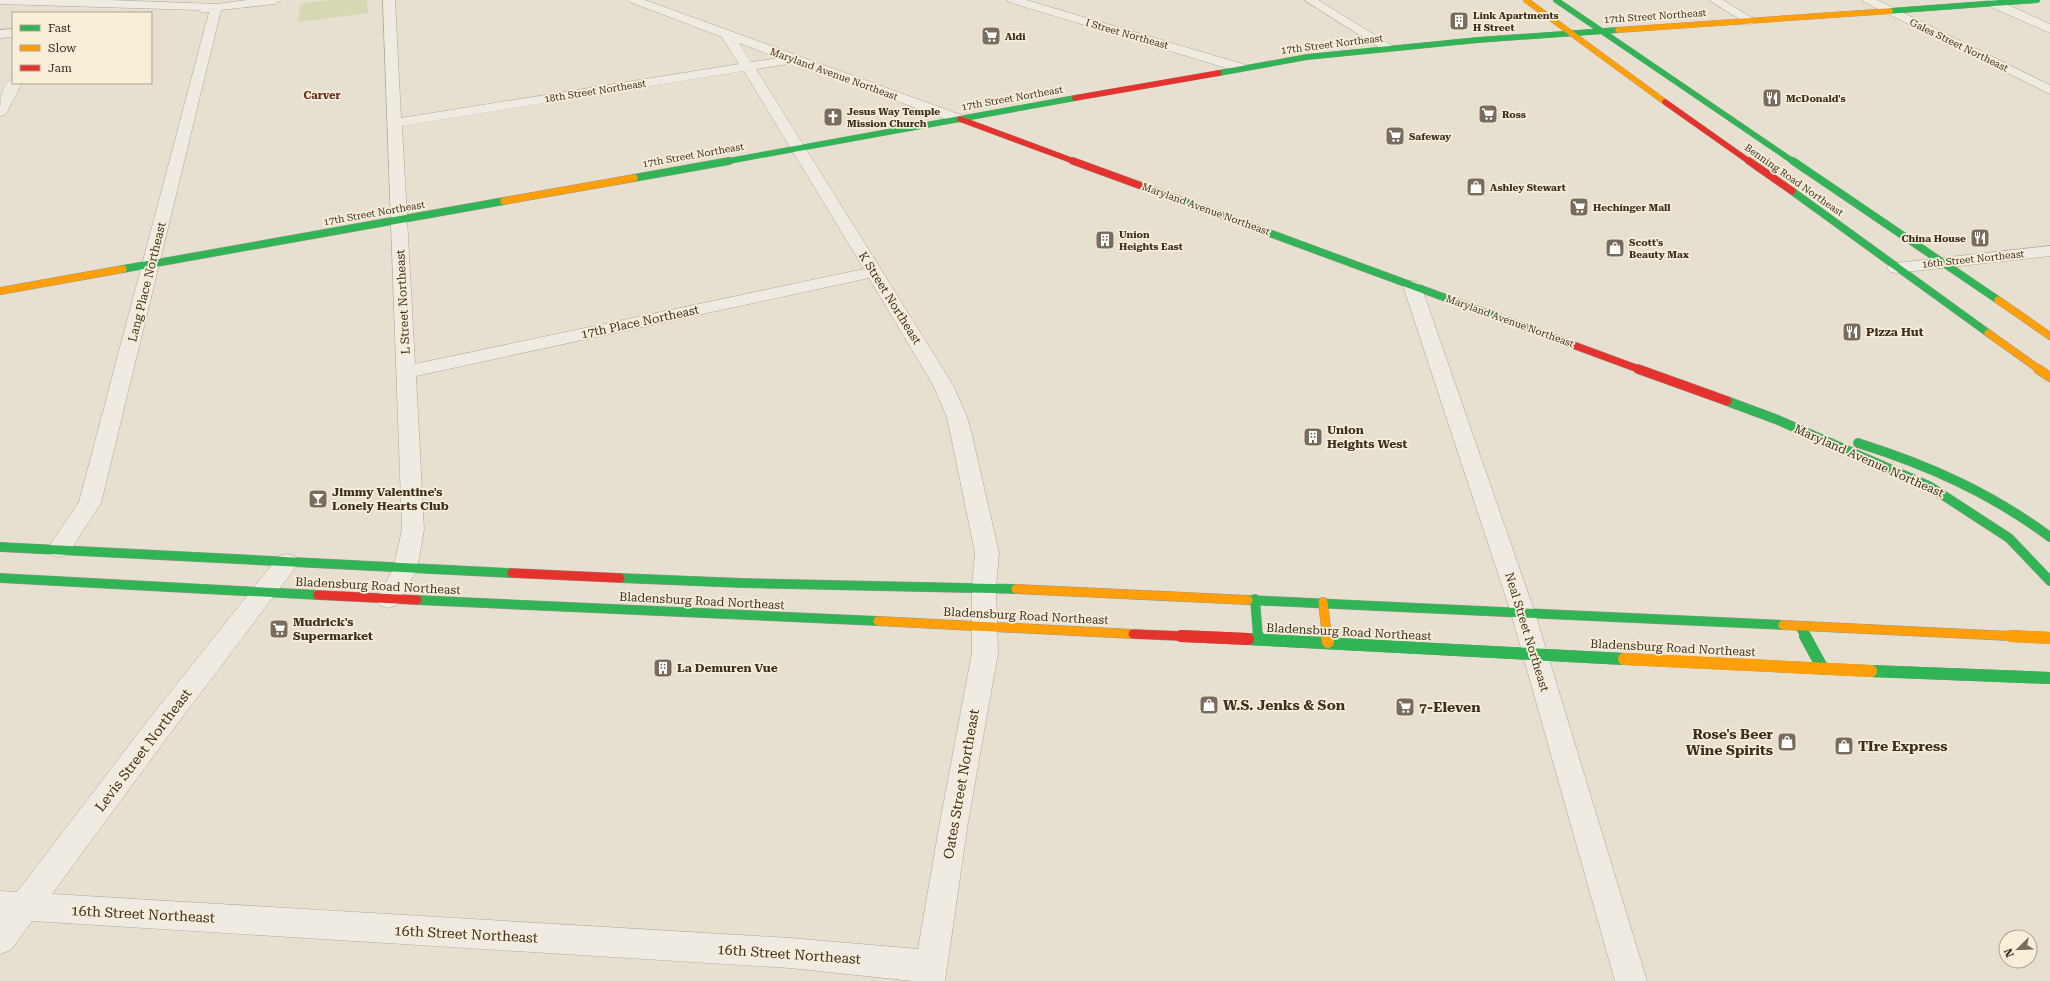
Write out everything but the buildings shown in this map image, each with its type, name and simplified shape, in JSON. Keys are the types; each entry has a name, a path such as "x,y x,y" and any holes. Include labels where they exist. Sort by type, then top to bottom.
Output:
{"main road":[{"name":"Benning Road Northeast","path":"1526,0 1643,87 1802,198 1896,268 2050,378"},
{"name":"Benning Road Northeast","path":"1556,0 2050,336"},
{"name":"17th Street Northeast","path":"0,291 1307,56 1603,31 2037,0"},
{"name":"Maryland Avenue Northeast","path":"959,119 1778,420 1929,486 2009,538 2050,581"},
{"name":"Maryland Avenue Northeast","path":"1778,420 1893,453 1968,483 2026,517 2050,537"},
{"name":"Bladensburg Road Northeast","path":"0,547 405,569 742,583 984,587 1323,602 2050,638"},
{"name":"Bladensburg Road Northeast","path":"0,578 263,593 1258,640 1328,642 1823,669 2050,678"},
{"path":"1255,599 1258,640"},
{"path":"1323,602 1328,642"},
{"path":"1800,626 1823,669"}],"street":[{"path":"0,0 216,7"},
{"path":"152,16 275,0"},
{"name":"L Street Northeast","path":"388,599 405,569 413,530 389,0"},
{"name":"Maryland Avenue Northeast","path":"634,0 959,119"},
{"name":"I Street Northeast","path":"1013,0 1242,68"},
{"path":"1310,0 1390,48"},
{"path":"1715,0 1750,21"},
{"name":"Gales Street Northeast","path":"1868,0 2050,90"},
{"path":"1993,3 2050,29"},
{"name":"Lang Place Northeast","path":"59,550 90,503 216,7"},
{"path":"0,34 12,33"},
{"name":"K Street Northeast","path":"727,34 934,370 957,417 987,553 984,587"},
{"name":"18th Street Northeast","path":"395,123 795,59"},
{"path":"0,112 14,84"},
{"name":"16th Street Northeast","path":"1896,268 2050,251"},
{"name":"17th Place Northeast","path":"406,372 874,272"},
{"name":"Neal Street Northeast","path":"1412,286 1523,613 1533,653 1556,722 1631,981"},
{"name":"Levis Street Northeast","path":"0,939 12,906 287,562"},
{"name":"Oates Street Northeast","path":"931,973 954,822 985,653 984,587"},
{"name":"16th Street Northeast","path":"12,906 790,953 931,973"}],"green space":[{"path":"330,0 367,0 368,13 298,22 300,4"}],"traffic: fast":[{"path":"1556,0 1998,300"},
{"path":"1890,11 2037,0"},
{"path":"1219,73 1307,57 1478,40 1618,30"},
{"path":"634,178 1075,98"},
{"path":"1147,188 1557,339"},
{"path":"1792,191 1988,333"},
{"path":"123,269 504,201"},
{"path":"1727,401 1778,420 1929,486 2009,538 2050,581"},
{"path":"1858,443 1909,460 1958,481 2005,506 2050,537"},
{"path":"0,547 512,573"},
{"path":"0,578 318,595"},
{"path":"620,578 742,583 1016,589"},
{"path":"1255,599 1258,639"},
{"path":"417,600 878,621"},
{"path":"1248,600 1783,625"},
{"path":"1800,626 1823,669"},
{"path":"1248,639 1624,659"},
{"path":"1871,671 2050,678"}],"traffic: slow":[{"path":"1526,0 1665,102"},
{"path":"1618,30 1890,11"},
{"path":"504,201 634,178"},
{"path":"0,291 123,269"},
{"path":"1998,300 2050,336"},
{"path":"1988,333 2050,377"},
{"path":"1016,589 1248,600"},
{"path":"1323,602 1328,642"},
{"path":"878,621 1133,634"},
{"path":"1783,625 2050,638"},
{"path":"1624,659 1871,671"}],"traffic: jam":[{"path":"1075,98 1219,73"},
{"path":"1665,102 1792,191"},
{"path":"960,119 1147,188"},
{"path":"1557,339 1727,401"},
{"path":"512,573 620,578"},
{"path":"318,595 417,600"},
{"path":"1133,634 1248,639"}],"place":[{"name":"Link Apartments H Street","path":"1459,21"},
{"name":"Aldi","path":"991,36"},
{"name":"McDonald's","path":"1772,98"},
{"name":"Ross","path":"1488,114"},
{"name":"Jesus Way Temple Mission Church","path":"833,117"},
{"name":"Safeway","path":"1395,136"},
{"name":"Ashley Stewart","path":"1476,187"},
{"name":"Hechinger Mall","path":"1579,207"},
{"name":"China House","path":"1980,238"},
{"name":"Union Heights East","path":"1105,240"},
{"name":"Scott's Beauty Max","path":"1615,248"},
{"name":"Pizza Hut","path":"1852,332"},
{"name":"Union Heights West","path":"1313,437"},
{"name":"Jimmy Valentine's Lonely Hearts Club","path":"318,499"},
{"name":"Mudrick's Supermarket","path":"279,629"},
{"name":"La Demuren Vue","path":"663,668"},
{"name":"W.S. Jenks & Son","path":"1209,705"},
{"name":"7-Eleven","path":"1405,707"},
{"name":"Rose's Beer Wine Spirits","path":"1787,742"},
{"name":"TIre Express","path":"1844,746"}],"district":[{"name":"Carver","path":"322,95"}]}
